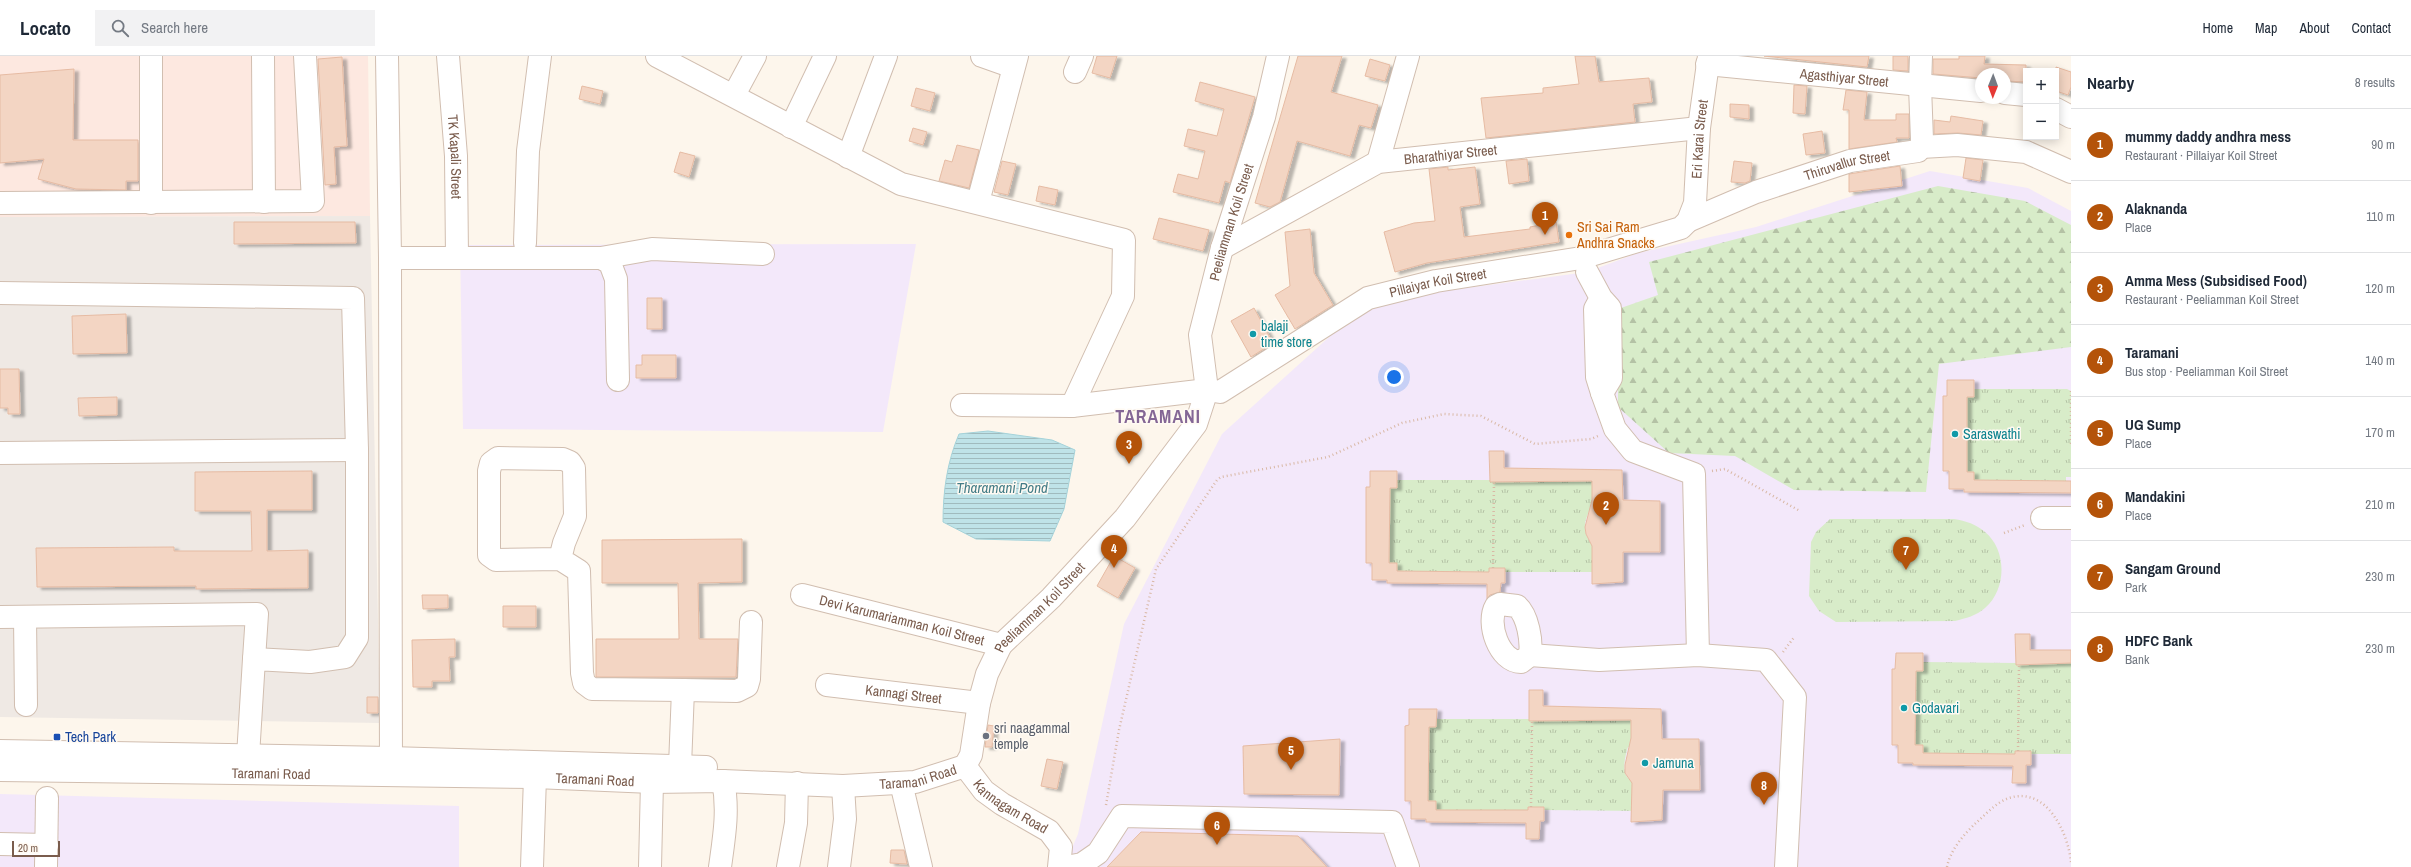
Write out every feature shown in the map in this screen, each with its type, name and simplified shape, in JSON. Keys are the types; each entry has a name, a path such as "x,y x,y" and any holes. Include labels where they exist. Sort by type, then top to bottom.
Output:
{"street":[{"path":"151,56 151,203"},
{"path":"263,56 264,202"},
{"path":"0,203 313,201 305,56"},
{"path":"387,56 390,258 391,767"},
{"name":"TK Kapali Street","path":"448,56 456,156 457,257"},
{"path":"525,243 528,151 540,56"},
{"path":"657,56 901,184 978,202 1124,240 1123,296 1072,406"},
{"path":"734,96 755,56"},
{"path":"791,126 825,56"},
{"path":"848,157 886,56"},
{"path":"978,202 1015,61 982,56"},
{"name":"Peeliamman Koil Street","path":"965,766 971,755 979,703 987,674 1001,646 1051,598 1126,518 1196,424 1207,390 1200,335 1222,248 1264,117 1278,56"},
{"path":"1378,162 1408,56"},
{"path":"1922,56 1920,86 1921,147 1957,145 2026,152 2071,172"},
{"name":"Agasthiyar Street","path":"1708,60 1920,86 1975,91"},
{"name":"Eri Karai Street","path":"1688,221 1695,203 1699,128 1708,60"},
{"path":"2011,94 2023,95"},
{"name":"Bharathiyar Street","path":"1222,248 1378,162 1699,128"},
{"name":"Thiruvallur Street","path":"1688,221 1756,192 1850,161 1912,154 1921,147"},
{"name":"Pillaiyar Koil Street","path":"1207,390 1220,392 1368,298 1436,281 1581,258 1674,232 1688,221"},
{"path":"390,258 601,258 652,249 763,254"},
{"path":"601,258 610,263 616,279 618,380"},
{"path":"1587,272 1601,298 1610,308 1611,378 1602,393 1614,429 1633,451 1694,474 1698,655"},
{"path":"0,293 353,298 357,450 357,638 345,657 310,662 254,659"},
{"path":"962,405 1072,406 1207,390"},
{"path":"0,453 357,450"},
{"path":"560,559 564,543 575,516 574,468 570,462 563,459 498,458 491,463 489,471 489,555 496,560 560,559 579,571 582,673 584,683 592,688 737,691 747,686 749,679 751,622"},
{"path":"2042,518 2071,518"},
{"name":"Devi Karumariamman Koil Street","path":"802,594 1001,646"},
{"path":"0,617 257,614 248,756"},
{"path":"25,617 26,706"},
{"path":"1530,655 1599,660 1698,655 1766,660 1795,697 1786,867"},
{"name":"Kannagi Street","path":"827,685 979,703"},
{"path":"680,766 683,690"},
{"name":"Taramani Road","path":"0,751 248,756 535,777 652,782 723,781 796,783 843,786 915,782 965,766"},
{"name":"Taramani Road","path":"0,770 680,766 871,771 965,766"},
{"name":"Kannagam Road","path":"965,766 984,791 1002,804 1049,831 1061,847 1060,867"},
{"path":"532,867 535,777"},
{"path":"720,867 727,824 727,798 723,781"},
{"path":"650,867 652,782"},
{"path":"788,867 796,823 796,783"},
{"path":"901,783 921,867"},
{"path":"839,867 845,819 843,786"},
{"path":"46,798 46,867"},
{"path":"1060,867 1082,864 1098,853 1122,816 1392,822 1408,867"},
{"path":"0,844 47,845"}],"path":[{"path":"2071,391 2071,444"},
{"path":"1106,807 1119,730 1156,569 1217,480 1229,474 1328,457 1402,423 1444,414 1481,416 1534,444 1591,439 1614,429"},
{"path":"1694,474 1725,469 1800,511"},
{"path":"1493,568 1494,482"},
{"path":"2004,533 2042,518"},
{"path":"2018,751 2020,665"},
{"path":"1531,807 1532,721"},
{"path":"1947,867 1948,859 1972,827 1995,806 2010,798 2033,798 2049,810 2062,827 2069,847 2071,862"}],"shaded area":[{"path":"0,56 368,56 370,216 0,217"},
{"path":"1930,171 2028,188 2071,211 2071,867 1064,867 1078,834 1124,624 1222,434 1369,301 1587,272 1638,253 1756,227"},
{"path":"370,216 380,723 0,717 0,217"},
{"path":"916,244 883,432 463,429 460,245"},
{"path":"0,794 459,806 459,867 0,867"}],"green space":[{"path":"1938,186 2025,201 2071,225 2071,347 1939,364 1926,492 1794,490 1735,456 1669,453 1618,407 1618,309 1658,295 1649,262"},
{"path":"1974,389 2067,389 2071,391 2071,477 2066,477 2066,481 1974,480 1974,472 1967,472 1967,397 1974,397"},
{"path":"1397,480 1490,480 1494,482 1603,481 1603,500 1592,501 1585,524 1585,529 1590,542 1593,542 1601,572 1505,572 1489,568 1489,572 1397,571 1397,563 1389,563 1390,488 1397,488"},
{"path":"1830,519 1954,519 1971,523 1985,532 1997,549 2002,570 1997,591 1992,600 1982,611 1955,621 1836,622 1819,611 1809,596 1811,542 1816,532"},
{"path":"1923,662 2016,663 2019,665 2071,663 2071,754 2031,754 2031,751 2015,751 2015,754 1923,753 1923,745 1915,745 1916,671"},
{"path":"1436,719 1529,719 1532,721 1642,720 1631,747 1628,747 1624,766 1626,775 1632,780 1632,790 1641,791 1641,811 1544,810 1544,807 1528,807 1528,810 1436,810 1436,802 1428,801 1429,727 1436,727"}],"water":[{"name":"Tharamani Pond","path":"988,431 1052,440 1075,450 1064,509 1050,541 976,539 943,522 946,477 951,455 959,434"}],"building":[{"path":"1097,56 1117,56 1110,78 1092,73"},
{"path":"1298,56 1342,56 1331,92 1378,105 1371,128 1359,125 1350,156 1297,141 1280,202 1270,207 1255,203"},
{"path":"1575,56 1595,56 1599,82 1649,78 1652,102 1633,104 1635,122 1486,138 1481,98 1543,93 1543,88 1579,84"},
{"path":"1764,56 1869,56 1867,67"},
{"path":"1893,56 1908,56 1908,71 1893,70"},
{"path":"1959,56 1985,56 1984,64 2026,65 2026,68 2023,68 2023,82 2011,81 2011,68 1975,68 1975,78 1933,74 1933,59 1959,59"},
{"path":"342,57 347,146 334,147 336,184 325,185 318,59"},
{"path":"1370,59 1390,65 1385,81 1365,76"},
{"path":"2059,68 2071,72 2071,87 2068,95 2059,92"},
{"path":"74,69 73,140 138,140 138,181 126,181 126,190 76,189 38,179 44,159 0,163 0,75"},
{"path":"1200,82 1255,97 1230,183 1225,181 1219,203 1173,192 1178,174 1198,179 1205,151 1184,146 1188,129 1217,136 1224,109 1195,101"},
{"path":"1794,85 1807,86 1805,114 1793,113"},
{"path":"582,86 603,91 600,104 579,99"},
{"path":"916,88 935,93 930,111 911,106"},
{"path":"1846,90 1867,92 1864,120 1896,120 1896,114 1909,114 1909,138 1896,138 1897,142 1849,149 1849,110 1843,110"},
{"path":"1730,104 1749,105 1749,119 1730,117"},
{"path":"1951,116 1983,121 1981,135 1958,133 1934,134 1934,120 1950,122"},
{"path":"913,128 927,132 923,145 909,141"},
{"path":"1822,131 1825,153 1806,155 1803,134"},
{"path":"957,145 979,150 969,188 939,181 945,160 952,162"},
{"path":"680,152 695,156 689,177 674,172"},
{"path":"1966,158 1983,160 1980,181 1963,178"},
{"path":"1527,159 1529,181 1509,184 1506,161"},
{"path":"1002,161 1016,164 1008,195 994,192"},
{"path":"1734,161 1752,163 1750,181 1745,183 1731,182"},
{"path":"1900,166 1902,186 1849,192 1849,174"},
{"path":"1448,167 1448,170 1475,167 1480,204 1460,207 1464,237 1530,229 1530,227 1556,222 1559,242 1427,263 1395,272 1384,232 1414,223 1435,221 1429,169"},
{"path":"1039,186 1058,190 1055,205 1036,201"},
{"path":"1159,218 1209,230 1203,251 1153,239"},
{"path":"234,222 355,222 356,243 234,244"},
{"path":"1310,229 1314,273 1333,305 1295,329 1275,295 1290,286 1285,232"},
{"path":"647,298 662,298 662,329 647,329"},
{"name":"balaji time store","path":"1254,308 1273,343 1251,357 1231,321"},
{"path":"126,314 127,353 73,354 72,316"},
{"path":"642,355 676,355 676,378 636,378 636,365 642,365"},
{"path":"0,369 19,369 20,414 8,414 8,408 0,408"},
{"name":"Saraswathi","path":"1947,380 1974,380 1974,397 1967,397 1967,472 1974,472 1974,480 2071,481 2071,493 1964,492 1964,489 1949,489 1949,471 1943,471 1943,396 1947,396"},
{"path":"117,397 117,415 79,416 78,398"},
{"path":"1489,451 1504,451 1504,468 1622,470 1623,500 1660,501 1660,552 1623,552 1623,582 1592,584 1592,546 1586,534 1585,527 1592,500 1592,481 1490,482"},
{"path":"312,471 312,510 267,510 267,551 308,550 308,588 196,589 196,586 37,587 36,548 174,547 174,551 252,551 251,511 195,511 195,472"},
{"path":"1370,471 1397,471 1397,488 1390,488 1389,563 1397,563 1397,571 1489,572 1489,568 1505,568 1505,583 1501,583 1500,592 1490,595 1487,599 1487,584 1387,583 1387,580 1372,580 1372,563 1366,563 1366,487 1370,487"},
{"path":"742,539 742,582 698,583 699,639 738,639 736,677 596,677 596,639 679,639 678,583 602,583 602,540"},
{"path":"1114,556 1135,568 1118,598 1097,586"},
{"path":"422,595 448,595 448,608 423,609"},
{"path":"503,606 536,606 536,627 503,627"},
{"path":"2015,634 2030,634 2030,650 2071,650 2071,663 2016,665"},
{"path":"455,639 455,657 449,657 450,681 432,681 432,687 413,687 412,640"},
{"name":"Godavari","path":"1896,653 1923,653 1923,671 1916,671 1915,745 1923,745 1923,753 2015,754 2015,751 2031,751 2031,765 2026,765 2026,783 2012,783 2013,766 1913,765 1913,763 1898,763 1898,745 1892,745 1892,669 1895,669"},
{"path":"1529,690 1543,690 1543,706 1661,709 1662,739 1699,739 1700,790 1663,790 1662,820 1631,822 1632,783 1625,773 1625,765 1631,738 1631,720 1529,721"},
{"path":"367,697 378,697 378,713 367,713"},
{"path":"1409,709 1437,709 1436,727 1429,727 1428,801 1436,801 1436,810 1528,810 1528,807 1544,807 1544,821 1540,821 1539,839 1526,839 1526,823 1426,822 1426,819 1411,819 1411,801 1405,801 1405,726 1409,725"},
{"path":"988,725 994,726 992,747 985,747"},
{"path":"1340,739 1339,795 1244,794 1243,746"},
{"path":"1047,759 1063,762 1057,789 1041,786"},
{"path":"1141,832 1298,836 1327,867 1107,867"},
{"path":"891,850 904,850 907,864 890,863"}],"place":[{"name":"mummy daddy andhra mess","path":"1545,235"},
{"name":"Sri Sai Ram Andhra Snacks","path":"1569,235"},
{"name":"balaji time store","path":"1253,334"},
{"name":"Saraswathi","path":"1955,434"},
{"name":"Amma Mess (Subsidised Food)","path":"1129,464"},
{"name":"Alaknanda","path":"1606,525"},
{"name":"Taramani","path":"1114,568"},
{"name":"Sangam Ground","path":"1906,570"},
{"name":"Godavari","path":"1904,708"},
{"name":"sri naagammal temple","path":"986,736"},
{"name":"Tech Park","path":"57,737"},
{"name":"Jamuna","path":"1645,763"},
{"name":"UG Sump","path":"1291,770"},
{"name":"HDFC Bank","path":"1764,805"},
{"name":"Mandakini","path":"1217,845"}],"district":[{"name":"TARAMANI","path":"1158,416"}]}
